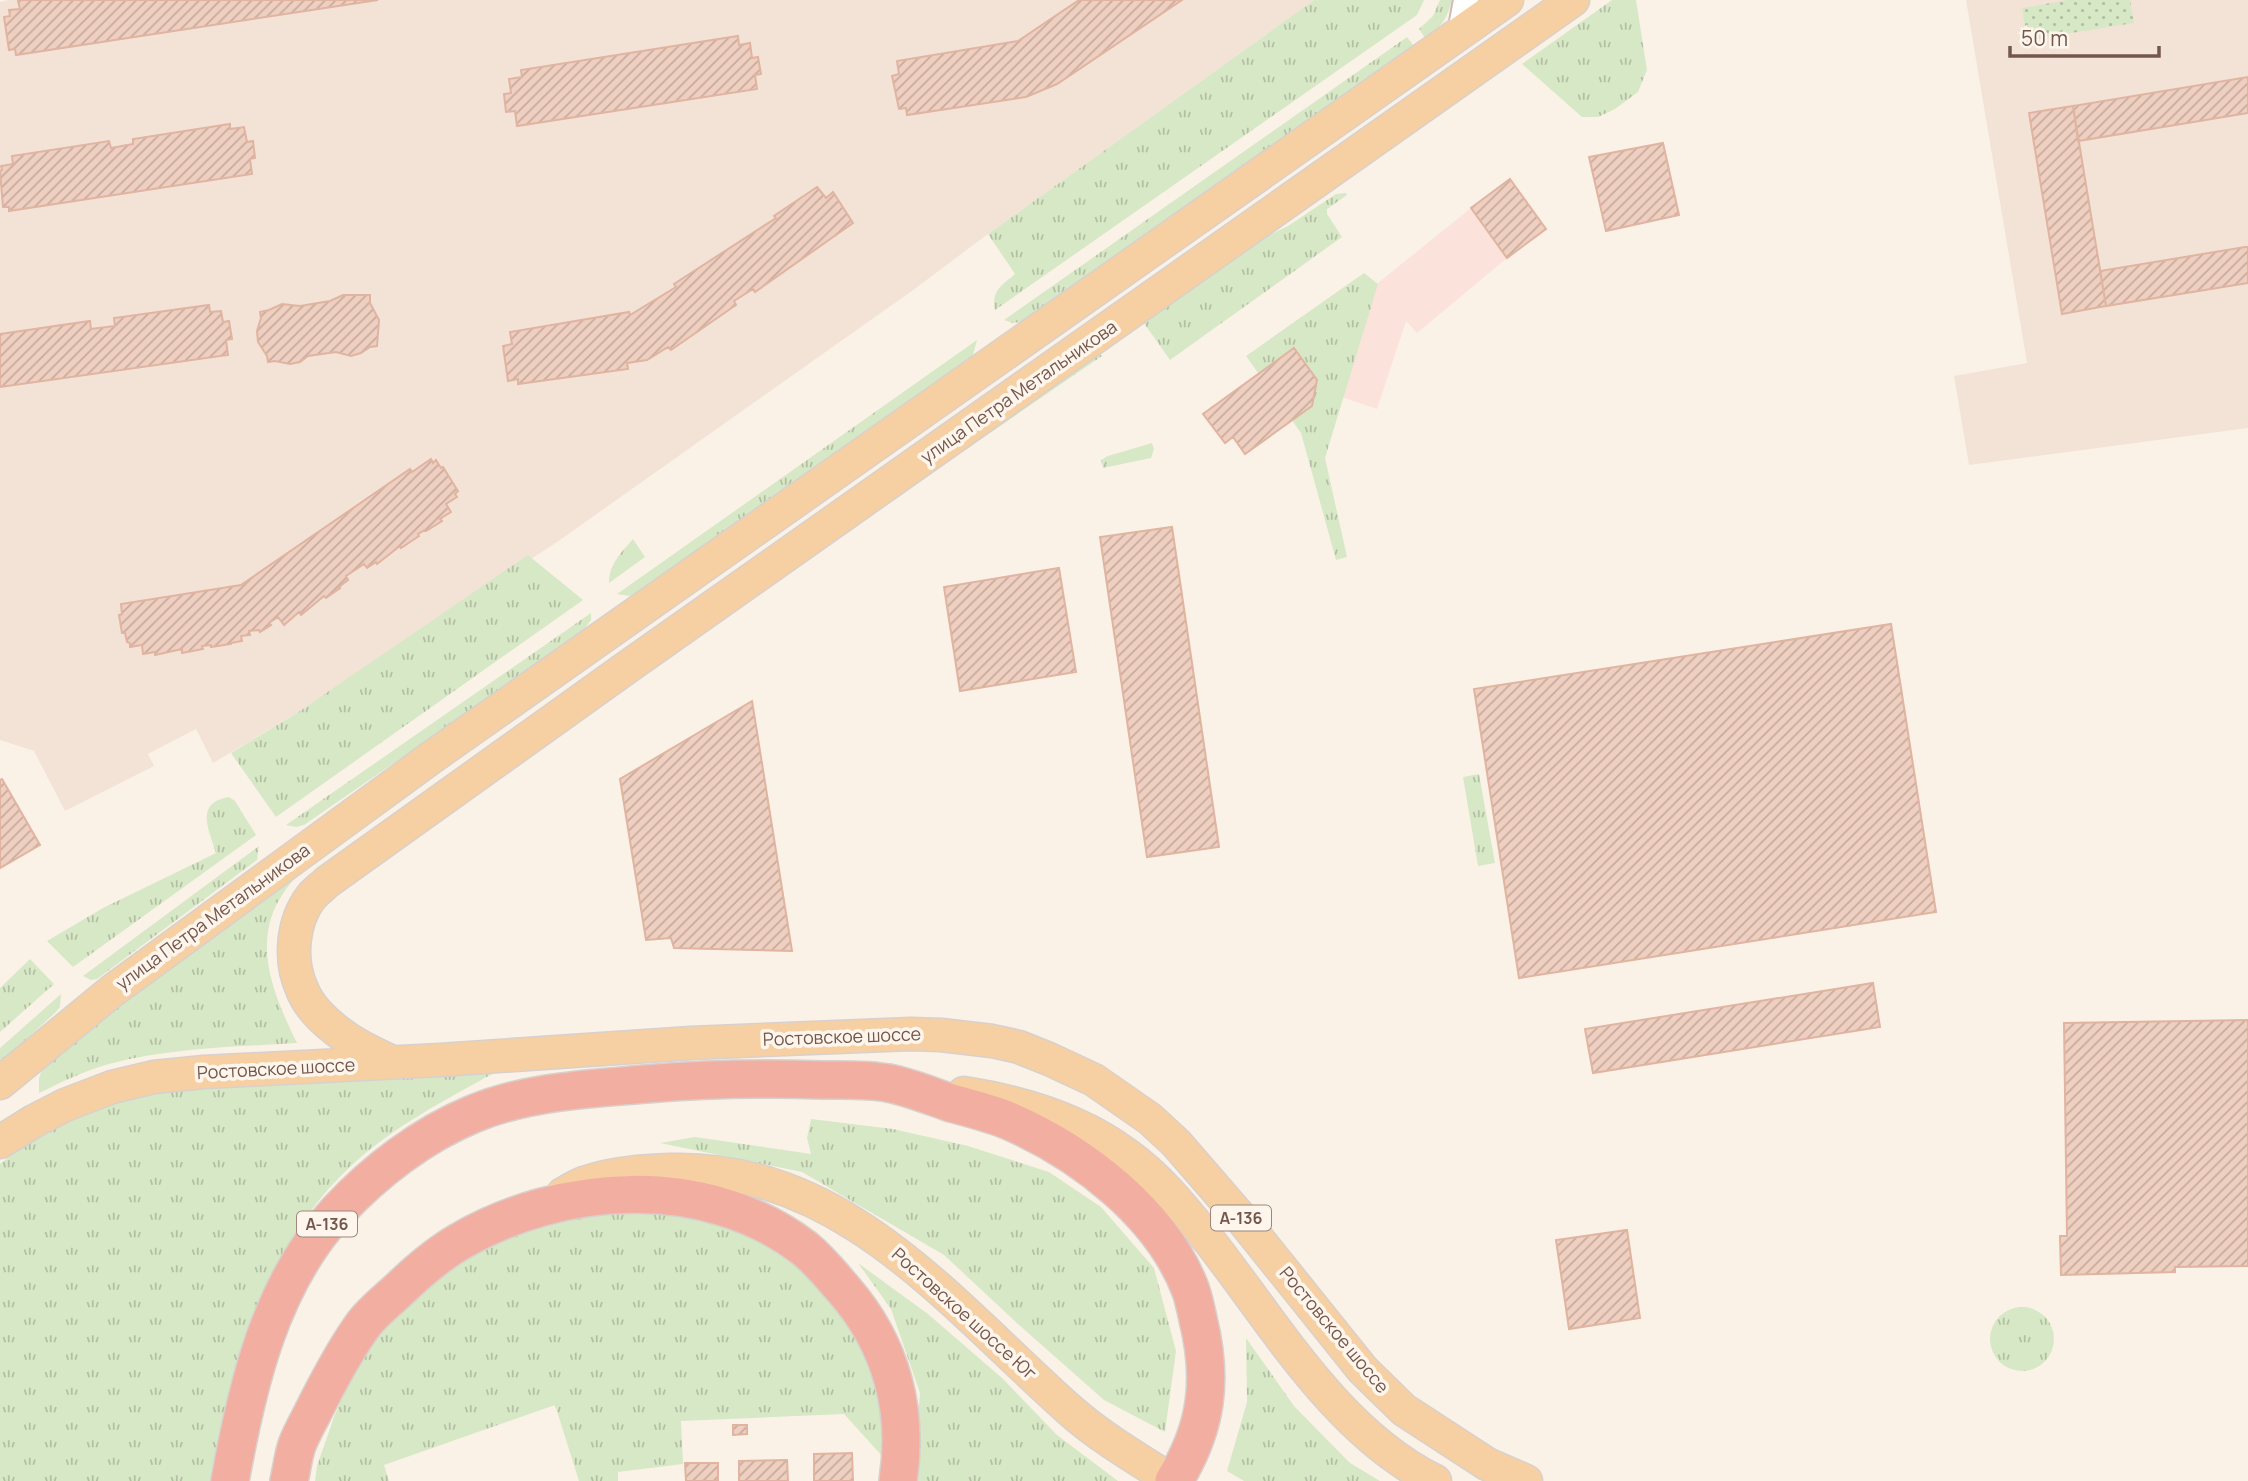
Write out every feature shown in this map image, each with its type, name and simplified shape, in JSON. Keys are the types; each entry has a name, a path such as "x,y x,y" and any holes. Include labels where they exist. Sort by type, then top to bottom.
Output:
{"highway":[{"name":"А-136","path":"230,1481 240,1424 266,1334 278,1303 292,1275 321,1231 358,1191 402,1155 473,1114 520,1099 564,1091 701,1079 889,1083 1006,1120 1051,1142 1123,1193 1174,1256 1191,1291 1203,1339 1207,1370 1204,1405 1196,1439 1173,1481"},
{"name":"А-136","path":"289,1481 297,1443 328,1383 364,1323 418,1273 457,1242 496,1223 537,1208 604,1196 637,1194 697,1200 751,1217 777,1230 821,1263 862,1312 882,1347 897,1396 901,1441 898,1481"}],"main road":[{"name":"улица Петра Метальникова","path":"0,1083 112,991 432,757 1507,0"},
{"name":"улица Петра Метальникова","path":"392,1062 355,1044 335,1030 316,1011 302,991 296,971 296,930 310,898 327,882 1573,0"},
{"path":"432,757 437,777 443,783 448,786 464,783"},
{"name":"Ростовское шоссе","path":"0,1142 65,1105 112,1087 155,1077 204,1072 678,1043 911,1034 992,1041 1029,1051 1094,1080 1150,1119 1176,1143 1241,1217 1363,1370 1404,1410 1487,1464 1526,1481"},
{"name":"А-136","path":"889,1083 1000,1098 1026,1105 1089,1131 1126,1154 1180,1205 1301,1362 1361,1429 1394,1456 1435,1481"},
{"name":"Ростовское шоссе Юг","path":"537,1208 586,1182 617,1175 656,1171 720,1172 812,1200 880,1240 930,1279 1073,1413 1104,1438 1173,1481"}],"street":[{"path":"1460,33 1466,0"}],"shaded area":[{"path":"1314,0 916,288 560,540 297,713 213,763 196,729 148,754 154,766 65,811 34,751 0,740 0,2"},
{"path":"1966,0 2248,0 2248,428 1969,465 1954,376 2027,363"},
{"path":"1471,208 1507,258 1417,333 1406,321 1377,409 1342,397 1378,283"}],"green space":[{"path":"1314,0 1424,0 1417,15 995,310 996,293 1015,274 988,234"},
{"path":"1440,0 1452,0 1448,13 1436,30 1425,38 1419,29 1433,16"},
{"path":"1612,0 1636,0 1647,70 1638,92 1615,109 1598,117 1582,117 1522,64"},
{"path":"2068,0 2130,0 2134,23 2027,40 2022,8"},
{"path":"1407,37 1414,46 1020,322 1004,320"},
{"path":"1336,194 1347,195 1327,209 1327,214 1342,237 1170,360 1141,319 1240,249 1288,226"},
{"path":"1364,273 1378,284 1325,458 1347,557 1336,560 1301,433 1246,356"},
{"path":"977,340 973,355 635,594 617,594"},
{"path":"1097,349 1102,356 907,490 933,462"},
{"path":"1152,443 1154,449 1151,458 1103,468 1101,460 1108,456"},
{"path":"633,539 645,557 609,583 613,564"},
{"path":"528,555 583,600 276,817 231,753 297,713"},
{"path":"591,613 591,620 581,634 304,825 286,825"},
{"path":"1479,774 1495,863 1478,866 1463,777"},
{"path":"229,797 235,801 256,835 73,967 47,941 103,908 216,853 208,828 207,812 218,800"},
{"path":"259,846 257,860 97,979 91,980 83,976"},
{"path":"302,871 284,891 273,912 267,954 277,998 297,1043 202,1049 132,1059 91,1070 39,1093 42,1069 91,1021"},
{"path":"30,959 54,984 0,1032 0,988"},
{"path":"61,994 60,1007 56,1012 0,1063 0,1048"},
{"path":"494,1073 385,1138 329,1188 309,1214 275,1269 250,1329 231,1403 219,1481 0,1481 0,1164 69,1119 107,1103 147,1092 282,1079"},
{"path":"811,1119 893,1129 968,1146 1049,1172 1101,1207 1154,1268 1176,1351 1165,1432 1104,1400 944,1255 802,1172 660,1143 695,1137 811,1154 807,1138"},
{"path":"640,1197 790,1242 880,1363 883,1457 844,1414 681,1421 683,1464 618,1472 618,1481 579,1481 555,1405 384,1465 389,1481 315,1481 317,1466 334,1417 361,1354 401,1304 508,1227"},
{"path":"858,1263 928,1314 1002,1378 1057,1435 1118,1481 913,1481 920,1393 891,1309"},
{"path":"2022,1307 2040,1313 2048,1321 2054,1339 2048,1357 2040,1365 2022,1371 2004,1365 1996,1357 1990,1339 1996,1321 2004,1313"},
{"path":"1246,1338 1294,1406 1350,1463 1380,1481 1244,1481 1227,1471 1247,1402"}],"building":[{"path":"22,0 378,0 16,55 15,49 9,50 4,17 10,16 9,10 20,9 18,1"},
{"path":"1079,0 1182,0 1057,84 1026,97 907,115 906,108 899,109 892,76 899,74 897,61 1018,41"},
{"path":"738,36 739,45 750,43 752,58 758,57 761,74 755,75 757,89 517,126 515,111 506,112 504,94 511,93 509,79 522,77 521,70"},
{"path":"2248,77 2248,113 2078,141 2073,106"},
{"path":"2073,106 2106,306 2062,314 2029,113"},
{"path":"230,124 230,129 244,127 247,142 253,141 255,158 250,159 252,174 9,211 9,207 3,207 0,171 1,166 13,164 12,156 109,141 111,148 133,144 133,139"},
{"path":"1663,143 1679,215 1606,231 1589,157"},
{"path":"1510,179 1546,229 1507,258 1471,208"},
{"path":"817,187 826,198 833,192 853,223 755,292 753,289 734,301 736,305 671,350 668,347 647,360 627,363 628,369 518,384 518,379 508,381 503,346 512,344 510,332 629,312 630,315 676,287 674,284 776,218 774,216"},
{"path":"2248,247 2248,283 2106,306 2100,271"},
{"path":"343,295 370,295 370,303 379,320 377,346 351,356 336,352 308,356 300,362 290,364 268,362 258,342 260,312 282,304 300,306 330,301"},
{"path":"209,305 210,312 221,311 223,322 229,321 232,339 226,340 228,355 0,387 0,334 90,321 91,329 115,326 114,318"},
{"path":"1294,348 1317,380 1312,406 1245,454 1233,437 1225,443 1203,414"},
{"path":"431,459 433,463 436,460 441,468 443,467 458,491 455,494 457,497 446,504 451,512 440,519 442,521 418,534 419,536 401,548 400,546 377,564 376,562 367,568 364,564 346,576 348,580 340,588 326,598 324,596 301,615 299,612 284,625 278,617 260,632 249,631 250,635 241,636 242,641 231,644 202,646 203,649 182,653 182,649 155,655 155,652 143,654 142,645 130,647 125,633 122,633 119,615 122,614 121,604 241,585 410,469 412,472"},
{"path":"1172,527 1219,847 1147,857 1100,537"},
{"path":"1059,568 1076,672 960,691 944,587"},
{"path":"1891,624 1936,912 1519,978 1474,689"},
{"path":"752,701 792,951 674,948 671,938 646,940 620,779"},
{"path":"2,779 40,845 0,868 0,780"},
{"path":"1873,983 1880,1027 1593,1073 1585,1029"},
{"path":"2248,1020 2248,1266 2175,1267 2175,1272 2061,1275 2060,1236 2067,1236 2064,1023"},
{"path":"1627,1230 1640,1318 1569,1329 1556,1240"},
{"path":"733,1425 747,1425 747,1434 733,1435"},
{"path":"852,1453 853,1481 814,1481 814,1454"},
{"path":"787,1460 788,1481 739,1481 739,1461"},
{"path":"685,1463 718,1463 718,1481 686,1481"}]}
